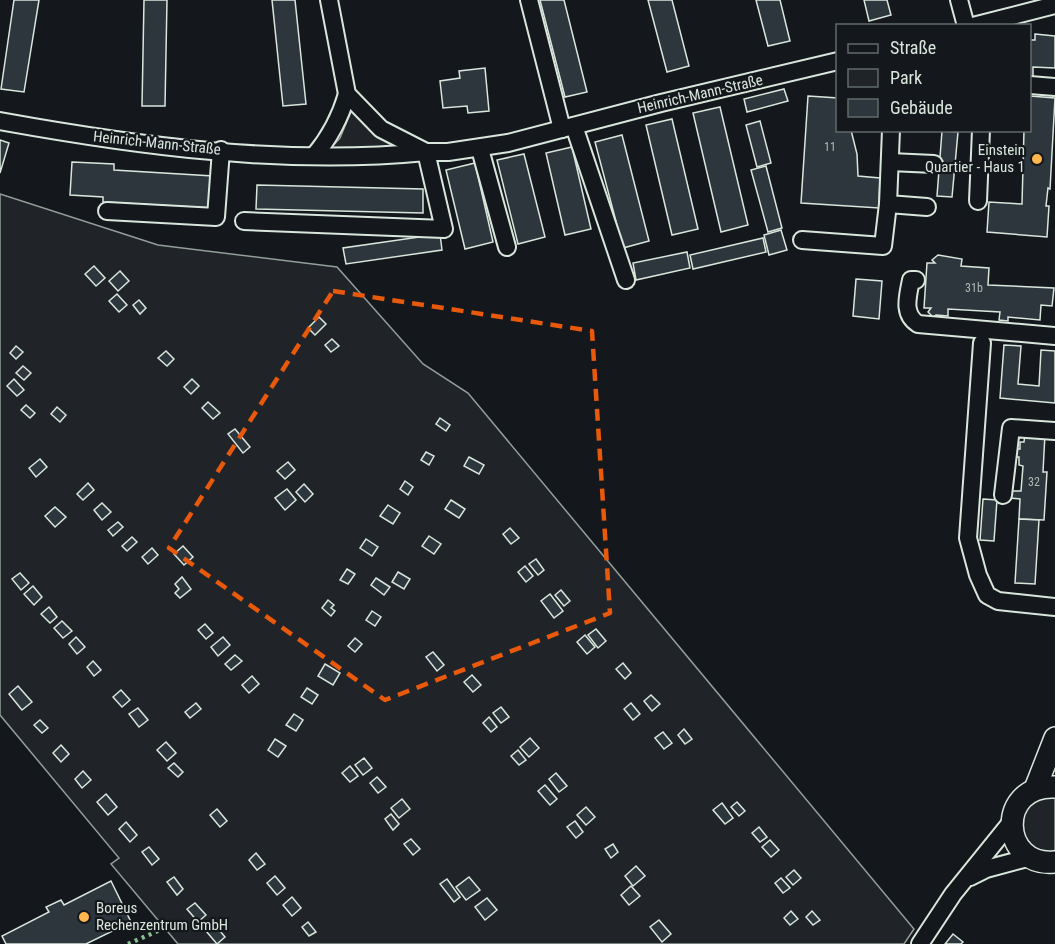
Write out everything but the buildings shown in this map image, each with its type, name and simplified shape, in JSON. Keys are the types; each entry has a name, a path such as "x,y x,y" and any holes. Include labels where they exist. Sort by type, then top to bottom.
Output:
{"main road":[{"path":"1048,862 1024,852 1014,838 1012,820 1019,802 1045,788 1055,738"}],"street":[{"path":"314,156 330,137 342,113 347,94 330,0"},
{"path":"529,0 568,127 626,280"},
{"path":"959,0 965,24"},
{"path":"981,24 1055,5"},
{"name":"Heinrich-Mann-Straße","path":"0,121 124,140 221,150 314,156 480,149 836,61"},
{"path":"1031,85 1055,87"},
{"path":"244,221 444,230 426,152 381,129 347,94"},
{"path":"802,240 883,246 888,204 891,132"},
{"path":"978,201 981,132"},
{"path":"480,149 507,247"},
{"path":"107,211 216,217 221,150"},
{"path":"890,162 934,164"},
{"path":"888,204 927,207"},
{"path":"916,280 911,280 907,306 909,316 918,324 1055,336"},
{"path":"982,343 968,538 978,575 987,595 999,602 1055,607"},
{"path":"1003,495 1011,428 1055,431"},
{"path":"920,944 948,916 966,878 1012,820"},
{"path":"966,878 986,869 1048,862"}],"highlighted area":[{"path":"333,291 592,331 610,613 385,700 169,548"}],"green space":[{"path":"353,107 404,148 330,149 340,138"},
{"path":"0,194 158,245 337,267 423,364 468,393 914,929 904,944 178,944 111,864 119,858 0,715"},
{"path":"1055,794 1055,852 1041,851 1031,846 1023,835 1022,815 1031,802"}],"hedge":[{"path":"128,944 160,930"}],"place":[{"name":"Einstein Quartier - Haus 1","path":"1037,159"},
{"name":"Boreus Rechenzentrum GmbH","path":"84,917"}]}
